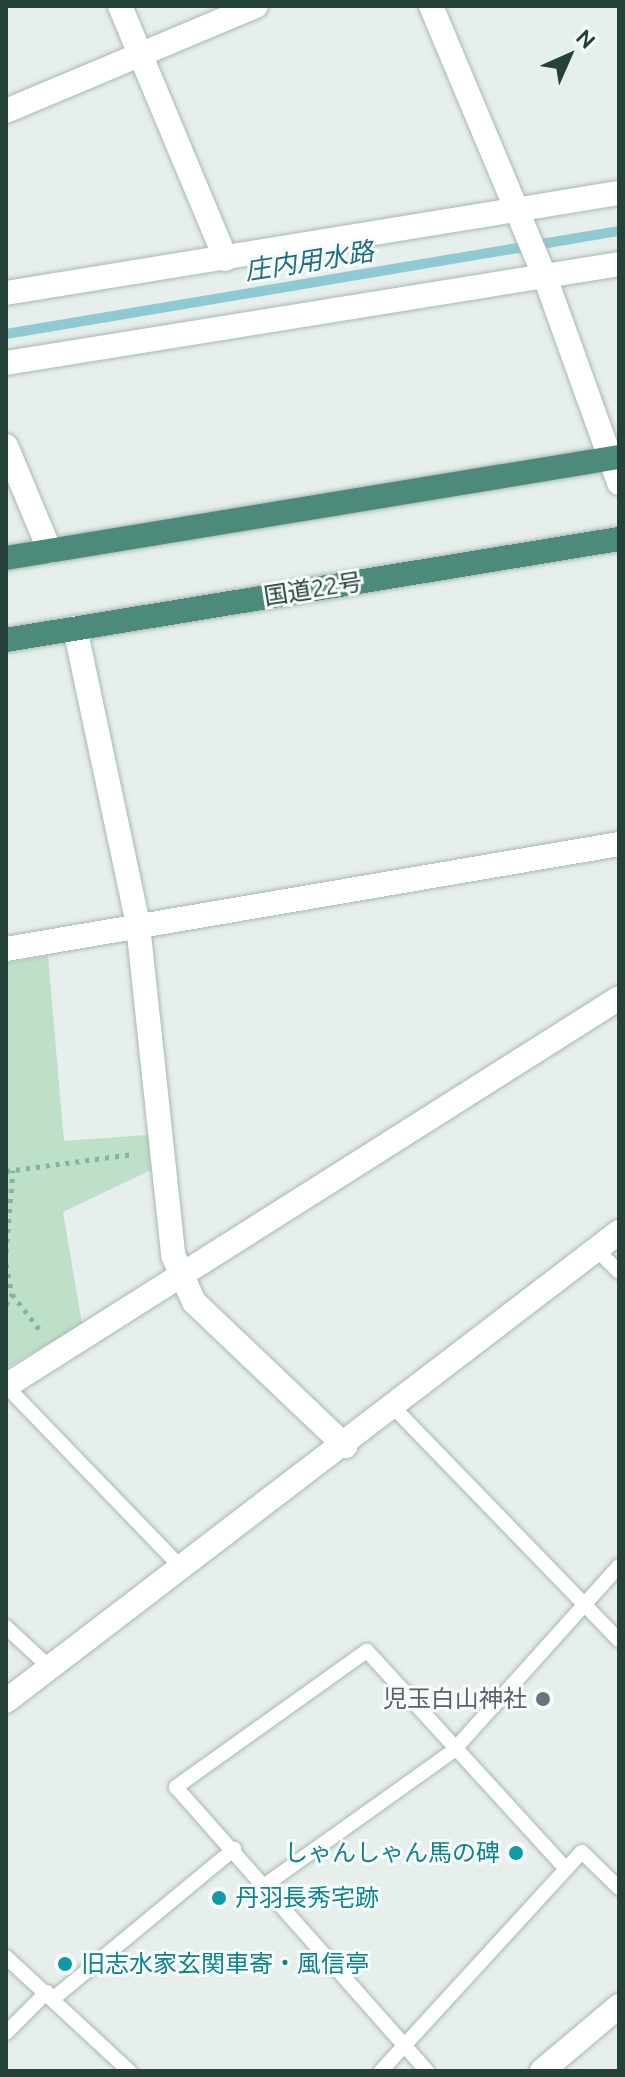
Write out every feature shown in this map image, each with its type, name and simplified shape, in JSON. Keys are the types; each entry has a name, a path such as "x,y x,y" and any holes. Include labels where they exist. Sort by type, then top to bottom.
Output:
{"highway":[{"path":"6,558 616,458"},
{"name":"国道22号","path":"6,640 619,539"}],"street":[{"path":"120,6 226,259"},
{"path":"6,111 256,6"},
{"path":"431,6 541,268 616,458 619,483"},
{"path":"6,293 520,217 619,193"},
{"path":"6,363 541,268 619,264"},
{"path":"6,446 50,551"},
{"path":"75,628 138,925 173,1255 194,1302 345,1446"},
{"path":"6,949 619,844"},
{"path":"6,1386 182,1278 619,998"},
{"path":"6,1701 47,1665 395,1409 619,1232"},
{"path":"542,2071 619,2006"}],"lane":[{"path":"597,1250 619,1272"},
{"path":"6,1386 181,1567"},
{"path":"395,1409 619,1640"},
{"path":"268,1883 453,1751 584,1601 619,1566"},
{"path":"6,1627 47,1665"},
{"path":"427,2071 268,1883 176,1787 367,1651 453,1751 564,1867"},
{"path":"6,2033 234,1849"},
{"path":"381,2071 564,1867 582,1852 619,1888"},
{"path":"6,1957 51,1995 129,2071"}],"path":[{"path":"6,1252 9,1170 162,1150"},
{"path":"6,1264 12,1294 58,1354"},
{"path":"6,1305 12,1294"}],"green space":[{"path":"48,956 64,1141 148,1135 151,1170 63,1212 82,1324 6,1368 6,963"}],"waterway":[{"name":"庄内用水路","path":"6,334 619,231"}],"place":[{"name":"児玉白山神社","path":"543,1699"},
{"name":"しゃんしゃん馬の碑","path":"516,1853"},
{"name":"丹羽長秀宅跡","path":"219,1898"},
{"name":"旧志水家玄関車寄・風信亭","path":"65,1964"}]}
